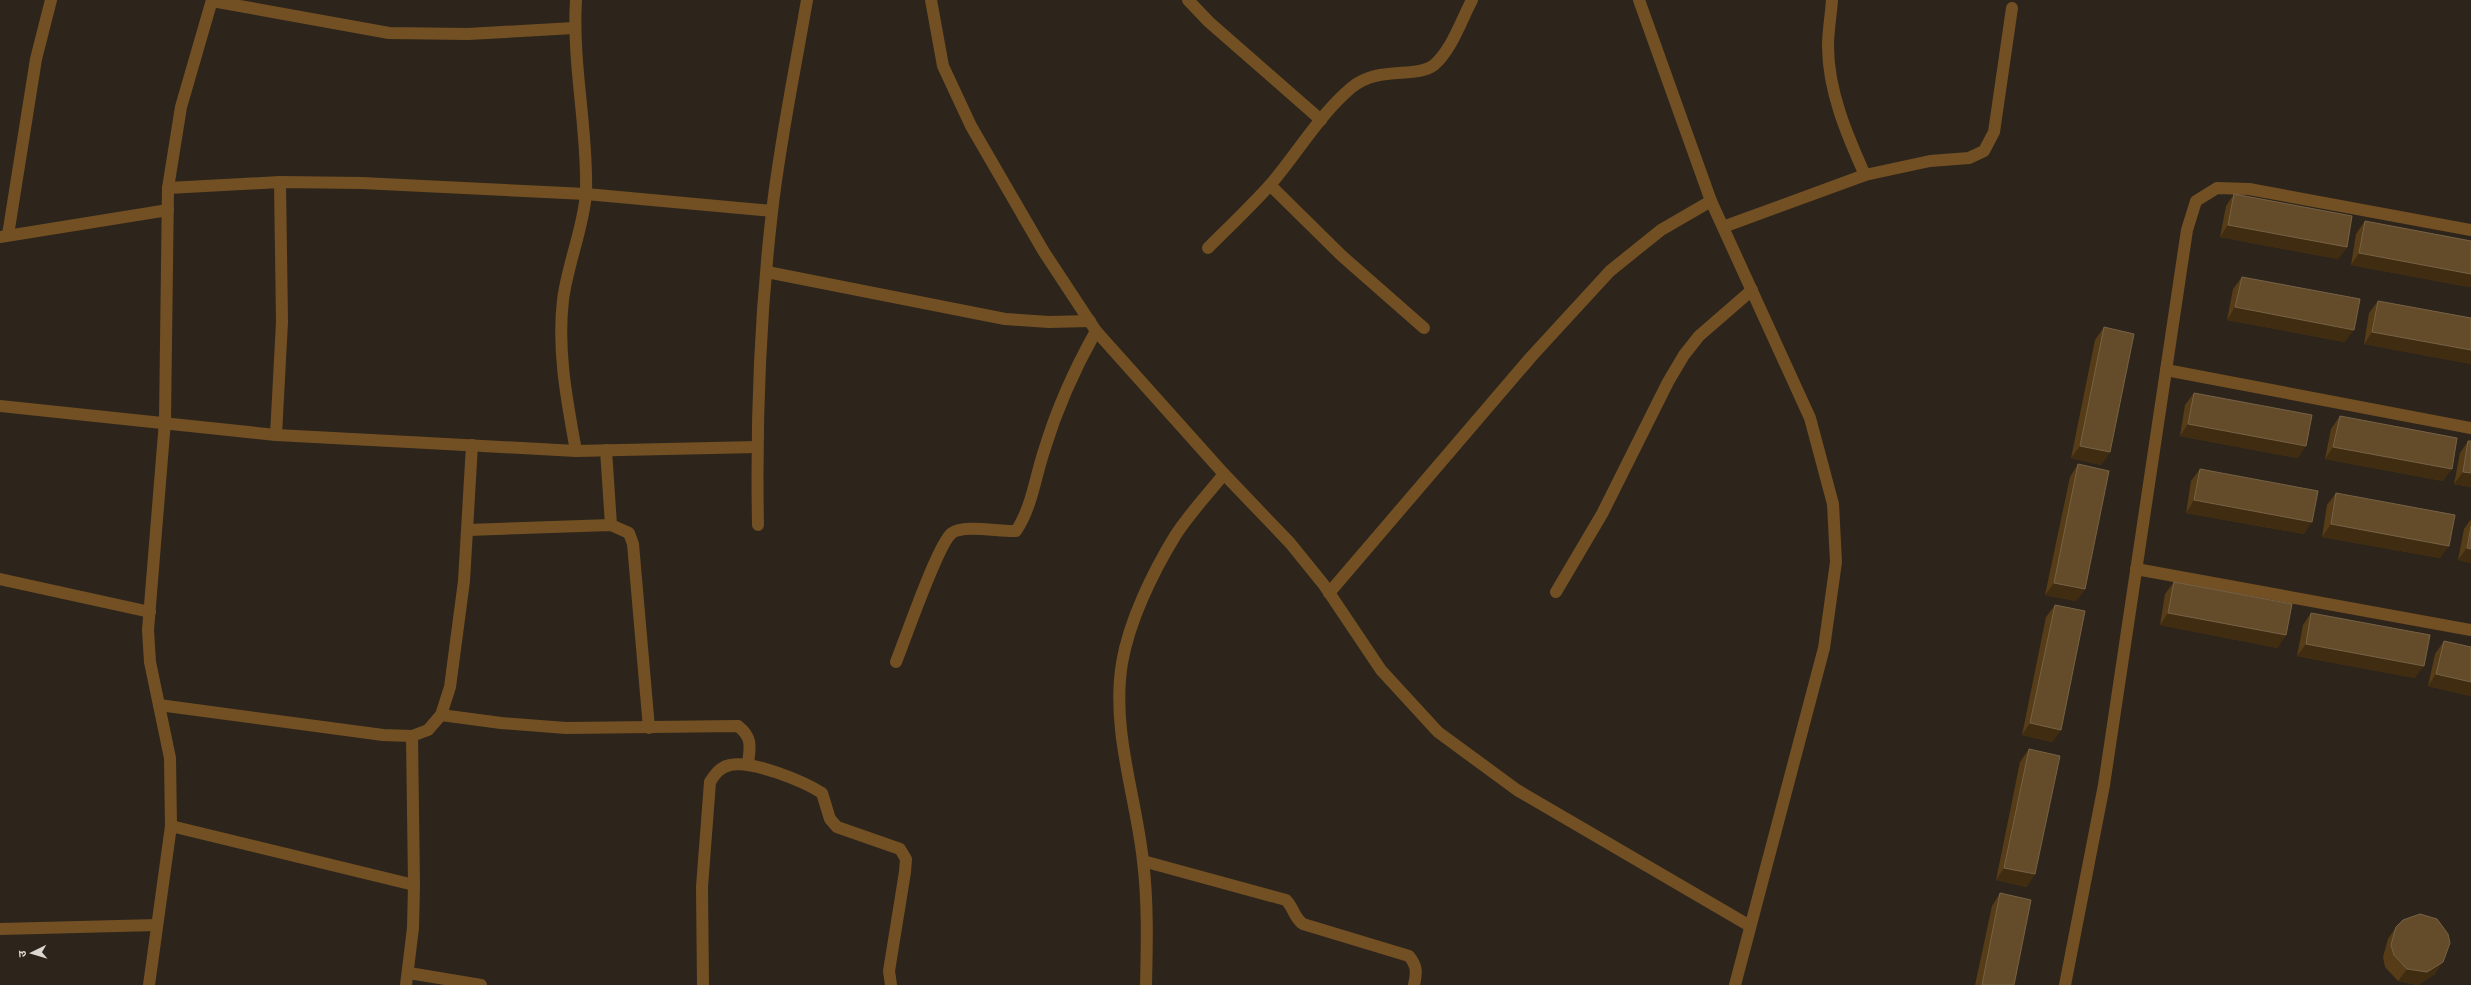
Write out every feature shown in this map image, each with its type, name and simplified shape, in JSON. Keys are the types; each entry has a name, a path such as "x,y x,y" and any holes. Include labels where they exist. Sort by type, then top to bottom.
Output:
{"street":[{"path":"51,0 36,59 4,236 168,210"},
{"path":"149,985 170,826 170,758 150,662 150,612 165,422 168,188 181,107 212,0 389,33 468,34 574,28"},
{"path":"576,0 574,28 586,194 563,300 563,367 576,450"},
{"path":"758,525 757,447 759,372 772,211 807,0"},
{"path":"931,0 943,66 971,126 1044,252 1093,326 1224,474 1290,543 1329,593 1381,670 1438,732 1518,790 1750,926"},
{"path":"1188,0 1209,22 1321,120"},
{"path":"1208,248 1270,185 1321,120 1351,88 1372,75 1417,71 1433,66 1445,52 1472,0"},
{"path":"1639,0 1711,201 1810,418 1833,504 1836,562 1824,648 1735,985"},
{"path":"1832,0 1828,47 1835,92 1847,133 1865,175"},
{"path":"1723,226 1865,175 1930,161 1968,158 1984,151 1994,132 2012,8"},
{"path":"168,188 280,182 362,183 586,194 772,211"},
{"path":"276,435 282,322 280,182"},
{"path":"1270,185 1342,256 1424,328"},
{"path":"2065,985 2104,785 2187,230 2196,201 2217,188 2249,189 2471,230"},
{"path":"1329,593 1531,357 1610,271 1661,230 1711,201"},
{"path":"767,272 1005,319 1093,326"},
{"path":"1556,592 1602,514 1668,382 1684,355 1699,336 1752,290"},
{"path":"896,662 941,550 952,533 964,528 1002,532 1016,531 1026,517 1043,452 1059,405 1093,326"},
{"path":"2166,370 2471,428"},
{"path":"0,406 165,422 276,435 576,450 757,447"},
{"path":"159,705 383,735 412,736 428,730 441,715 450,687 464,581 472,445"},
{"path":"606,450 612,525"},
{"path":"1146,985 1147,941 1144,861 1125,761 1119,712 1122,663 1139,606 1176,535 1224,474"},
{"path":"468,530 612,525 629,533 633,544 649,728"},
{"path":"2136,569 2471,630"},
{"path":"0,579 150,612"},
{"path":"441,715 501,723 566,728 738,726 747,733 751,742 748,764"},
{"path":"406,985 409,973 414,885 412,736"},
{"path":"703,985 702,887 710,782 716,772 730,765 748,764 812,786 822,792 830,819 836,827 900,849 906,859 889,971 891,985"},
{"path":"170,826 414,885"},
{"path":"1144,861 1286,900 1292,905 1297,920 1303,924 1409,956 1416,965 1417,974 1414,985"},
{"path":"0,929 157,925"},
{"path":"409,973 481,985"}],"building":[{"path":"2234,194 2352,216 2347,247 2228,225"},
{"path":"2365,221 2471,241 2471,274 2359,253"},
{"path":"2242,277 2360,299 2354,330 2235,307"},
{"path":"2378,301 2471,318 2471,350 2372,332"},
{"path":"2104,327 2134,334 2110,452 2080,446"},
{"path":"2194,393 2312,415 2306,446 2188,424"},
{"path":"2340,416 2457,438 2452,469 2333,447"},
{"path":"2468,441 2471,441 2471,473 2463,472"},
{"path":"2078,464 2109,471 2085,589 2054,583"},
{"path":"2200,469 2318,491 2312,522 2194,500"},
{"path":"2336,493 2455,515 2449,546 2331,524"},
{"path":"2471,526 2471,549 2467,548"},
{"path":"2174,582 2292,604 2286,635 2168,613"},
{"path":"2055,605 2085,611 2061,730 2030,723"},
{"path":"2311,613 2430,635 2424,666 2306,644"},
{"path":"2444,641 2471,647 2471,682 2436,674"},
{"path":"2029,749 2060,756 2035,874 2004,868"},
{"path":"2000,893 2031,900 2014,985 1982,985"},
{"path":"2420,914 2437,919 2448,934 2450,943 2443,962 2427,972 2407,969 2394,955 2391,945 2396,927 2403,920"}]}
